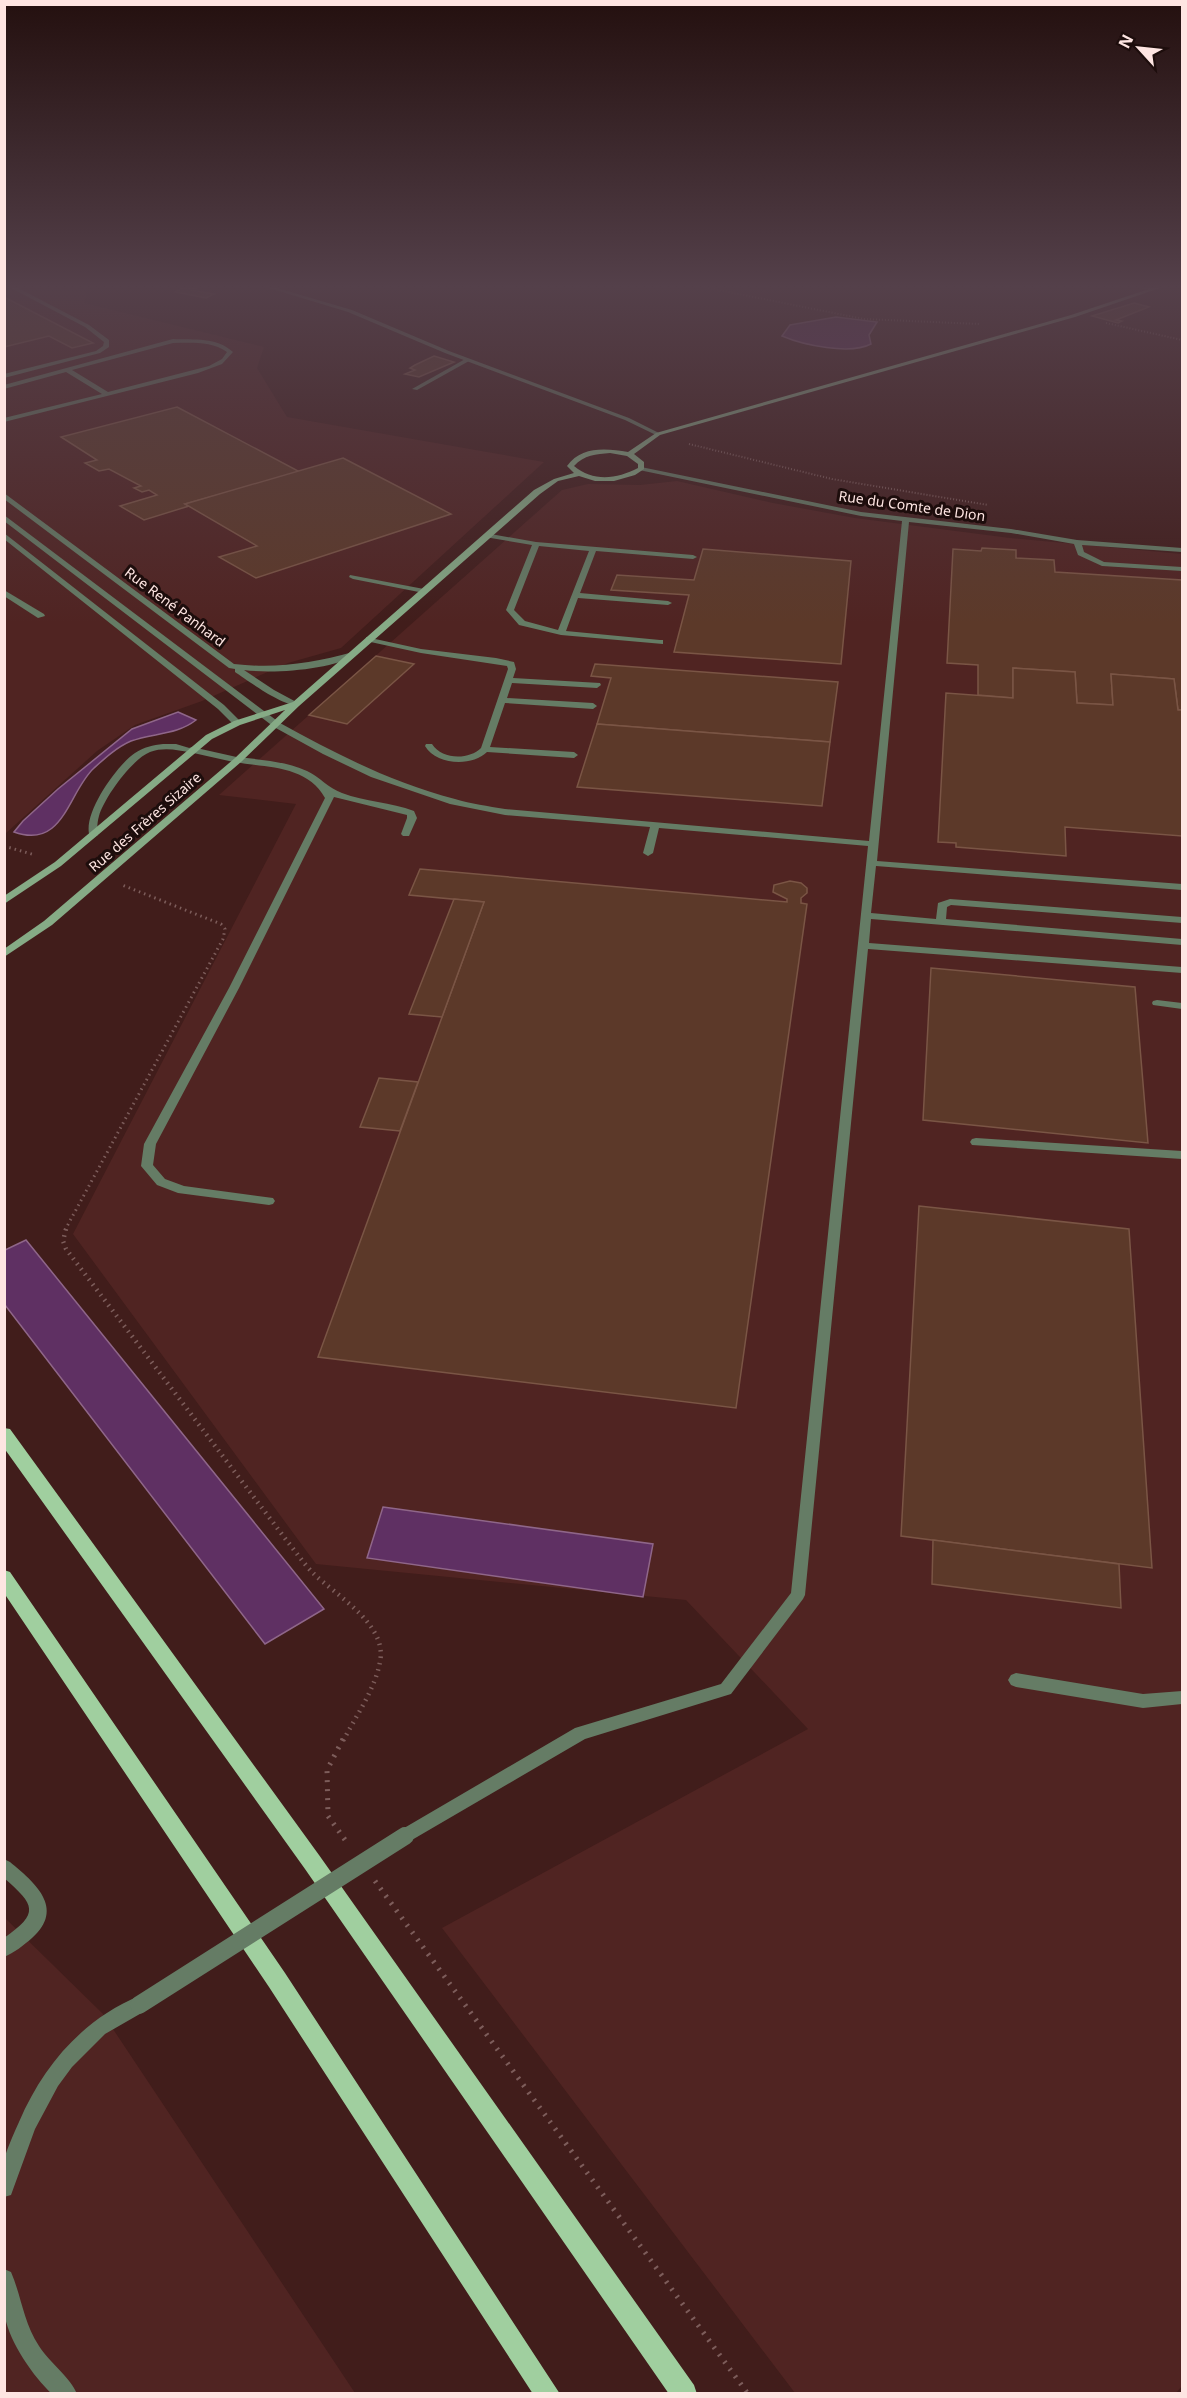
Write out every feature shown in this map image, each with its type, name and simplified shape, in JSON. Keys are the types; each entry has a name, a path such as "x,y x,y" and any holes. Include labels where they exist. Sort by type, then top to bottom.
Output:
{"main road":[{"path":"4,1434 305,1852 685,2394"},
{"path":"4,1577 277,1980 548,2394"}],"street":[{"path":"4,420 84,400"},
{"path":"575,400 627,419 658,434"},
{"path":"629,454 658,434 781,400"},
{"path":"610,451 638,458 642,464 641,469 631,476 613,479 577,474 570,466 575,458 590,453 610,451"},
{"name":"Rue du Comte de Dion","path":"641,469 861,514 1011,531 1077,542 1182,550"},
{"name":"Rue des Frères Sizaire","path":"4,954 48,922 238,760 296,704 537,492 556,480 577,474"},
{"name":"Rue René Panhard","path":"4,495 232,666 253,670 294,668 328,663 353,654"},
{"path":"4,517 260,714 326,752 374,775 453,802 516,813 873,844"},
{"path":"4,2188 16,2149 39,2098 76,2049 91,2035 405,1836 581,1733 726,1689 798,1595 906,520"},
{"path":"4,535 221,707 237,723"},
{"path":"488,535 536,544 693,557"},
{"path":"1077,542 1081,553 1102,564 1182,569"},
{"path":"536,544 510,609 522,623 561,633 660,642"},
{"path":"561,633 593,549"},
{"path":"353,577 424,591"},
{"path":"4,592 40,616"},
{"path":"575,595 668,603"},
{"path":"369,639 421,651 503,661 511,664 509,680 485,749 478,756 470,758 436,755 431,752 429,746"},
{"path":"232,666 271,692 296,704"},
{"path":"509,680 597,685"},
{"path":"502,700 593,706"},
{"name":"Rue des Frères Sizaire","path":"4,901 58,864 209,737 260,714 296,704"},
{"path":"93,835 92,817 120,771 132,758 150,748 165,746 286,768 319,781 327,790 330,798 325,811 150,1144 147,1166 161,1182 182,1190 268,1201"},
{"path":"485,749 574,755"},
{"path":"327,790 355,802 401,809 411,813 412,818 406,834"},
{"path":"648,853 655,825"},
{"path":"871,862 1182,887"},
{"path":"941,922 942,905 950,902 1182,920"},
{"path":"866,916 1182,942"},
{"path":"863,945 1182,970"},
{"path":"1157,1003 1182,1006"},
{"path":"976,1142 1182,1155"},
{"path":"1016,1680 1143,1701 1182,1698"},
{"path":"4,1866 38,1900 39,1914 34,1925 4,1949"},
{"path":"4,2279 20,2335 41,2367 67,2394"}],"path":[{"path":"658,434 832,479 988,505"},
{"path":"4,846 58,864"},
{"path":"101,877 221,924 225,929 223,939 65,1230 63,1241 73,1258 287,1541 313,1573 362,1615 377,1637 381,1660 370,1689 327,1770 328,1816 349,1845"},
{"path":"370,1874 748,2394"}],"shaded area":[{"path":"5,400 277,400 287,417 544,462 341,648 288,663 202,701 135,725 97,751 5,834"},
{"path":"677,481 773,503 855,518 1010,538 1182,554 1182,2386 1176,2393 795,2393 442,1928 808,1729 686,1600 316,1564 73,1234 296,804 219,795 562,490 588,484 640,485"},
{"path":"178,712 196,720 181,728 139,738 121,746 98,764 85,778 63,816 54,826 44,833 31,835 14,832 58,789 132,729"},
{"path":"26,1240 324,1609 265,1644 5,1305 5,1250"},
{"path":"383,1507 653,1544 643,1597 367,1558"},
{"path":"4,1917 103,2014 355,2393 5,2393"}],"building":[{"path":"177,407 300,472 185,504 189,506 144,520 120,506 157,495 149,490 142,492 134,488 141,486 109,469 99,471 85,463 97,460 61,437"},
{"path":"343,458 451,514 256,578 219,557 257,546 185,504"},
{"path":"982,548 1016,550 1016,558 1054,560 1055,572 1182,580 1182,710 1178,710 1174,679 1111,674 1113,705 1077,703 1075,672 1013,668 1013,698 978,695 978,665 947,663 953,549 981,551"},
{"path":"703,549 851,561 841,664 674,652 689,595 611,590 617,575 694,580"},
{"path":"376,656 414,664 347,724 309,715"},
{"path":"595,664 838,682 830,742 597,724 611,678 591,676"},
{"path":"1013,668 1075,672 1077,703 1113,705 1111,674 1174,679 1178,710 1182,710 1182,836 1065,827 1066,856 956,847 956,843 938,842 946,693 1013,698"},
{"path":"597,724 830,742 822,806 577,787"},
{"path":"420,869 787,902 787,899 773,892 774,885 790,881 801,883 807,888 807,893 801,898 801,903 807,904 736,1408 318,1357 484,902 409,895"},
{"path":"454,899 484,902 442,1017 409,1014"},
{"path":"931,968 1135,987 1148,1143 923,1120"},
{"path":"379,1078 418,1082 400,1131 360,1127"},
{"path":"919,1206 1129,1229 1152,1568 901,1536"},
{"path":"933,1540 1119,1564 1121,1608 932,1584"}]}
